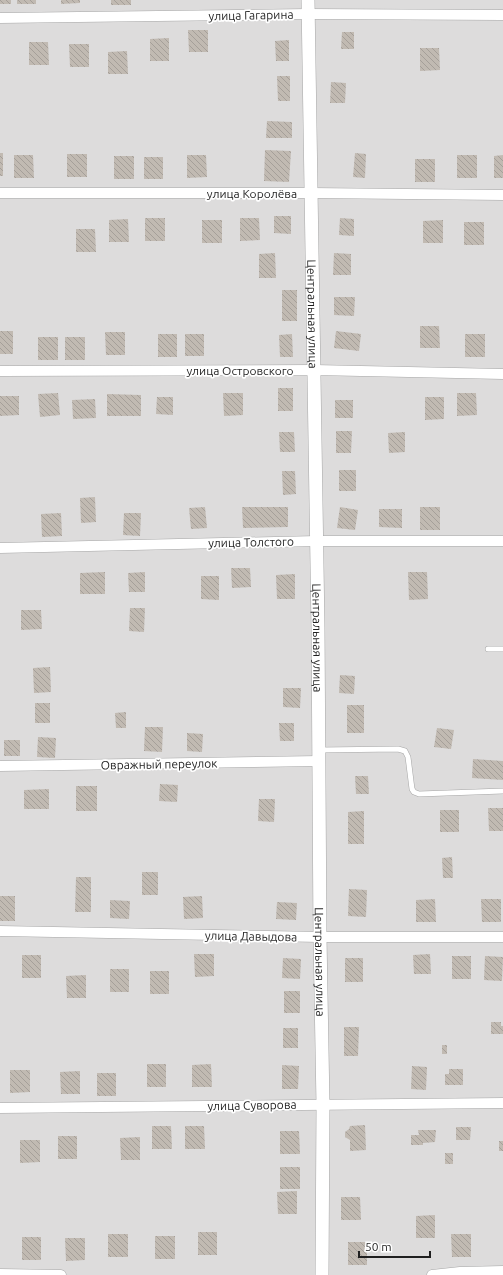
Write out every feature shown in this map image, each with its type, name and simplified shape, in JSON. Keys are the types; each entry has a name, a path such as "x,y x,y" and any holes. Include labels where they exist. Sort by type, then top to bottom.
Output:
{"street":[{"name":"Центральная улица","path":"308,0 317,541 320,937 323,1105 322,1275"},
{"name":"улица Гагарина","path":"0,18 308,14 503,15"},
{"name":"улица Королёва","path":"0,193 311,193 503,196"},
{"name":"улица Островского","path":"0,371 314,370 503,374"},
{"name":"улица Толстого","path":"0,548 317,541 503,541"},
{"name":"Овражный переулок","path":"0,766 319,756"},
{"name":"улица Давыдова","path":"0,931 320,937 503,937"},
{"name":"улица Суворова","path":"0,1108 503,1103"},
{"path":"432,1275 460,1272 503,1271"},
{"path":"0,1274 61,1275"}],"lane":[{"path":"488,649 503,648"},
{"name":"Овражный переулок","path":"319,756 398,749 405,751 408,757 412,789 414,792 419,794 503,791"}],"shaded area":[{"path":"0,0 503,0 503,1275 0,1275"}],"building":[{"path":"0,0 11,0 11,4 0,4"},
{"path":"17,0 36,0 36,4 17,4"},
{"path":"61,0 80,0 80,3 61,4"},
{"path":"111,0 131,0 131,5 111,5"},
{"path":"188,30 208,30 208,52 189,52"},
{"path":"342,32 354,32 354,49 341,49"},
{"path":"169,38 169,61 150,61 150,39"},
{"path":"289,40 289,61 276,61 275,41"},
{"path":"29,42 48,42 49,65 29,65"},
{"path":"69,44 89,44 89,67 70,67"},
{"path":"420,48 439,48 440,70 420,71"},
{"path":"127,51 128,74 108,74 108,52"},
{"path":"277,76 290,76 290,101 278,101"},
{"path":"331,82 346,83 345,103 330,103"},
{"path":"267,121 292,122 292,138 266,138"},
{"path":"265,150 291,151 289,182 264,181"},
{"path":"0,153 3,153 3,176 0,176"},
{"path":"355,153 366,154 365,178 353,177"},
{"path":"67,154 87,154 87,177 67,177"},
{"path":"14,155 33,155 34,178 14,178"},
{"path":"187,155 206,155 207,177 187,178"},
{"path":"457,155 477,155 477,178 457,178"},
{"path":"503,155 503,178 494,178 494,156"},
{"path":"114,156 134,156 134,179 114,179"},
{"path":"144,157 163,157 163,179 144,179"},
{"path":"415,159 435,159 435,182 415,182"},
{"path":"274,216 291,216 291,234 274,233"},
{"path":"145,218 165,218 165,241 145,241"},
{"path":"240,218 259,218 260,240 240,241"},
{"path":"340,218 354,219 354,236 339,235"},
{"path":"128,219 129,242 109,242 109,220"},
{"path":"202,220 222,220 222,243 202,243"},
{"path":"443,220 443,243 423,243 423,221"},
{"path":"464,222 484,222 484,245 464,245"},
{"path":"76,229 95,229 96,252 76,252"},
{"path":"275,253 276,278 259,278 259,254"},
{"path":"334,253 351,254 351,275 333,275"},
{"path":"282,290 297,290 297,321 282,321"},
{"path":"334,297 355,297 354,316 334,315"},
{"path":"420,326 439,326 440,348 420,348"},
{"path":"0,331 13,331 13,354 0,354"},
{"path":"336,331 361,334 359,351 334,348"},
{"path":"105,332 125,332 125,355 106,355"},
{"path":"158,334 177,334 177,357 158,357"},
{"path":"185,334 204,334 204,356 185,356"},
{"path":"292,334 293,357 280,357 279,335"},
{"path":"465,334 485,334 485,357 465,357"},
{"path":"38,337 58,337 58,360 38,360"},
{"path":"65,337 85,337 85,360 65,360"},
{"path":"278,388 293,388 293,411 278,411"},
{"path":"58,393 60,415 40,417 38,394"},
{"path":"223,393 243,393 243,415 224,416"},
{"path":"457,393 476,393 477,415 457,416"},
{"path":"107,394 141,395 141,416 107,416"},
{"path":"0,396 19,396 19,415 0,416"},
{"path":"157,397 173,397 173,415 156,414"},
{"path":"425,397 444,397 444,419 425,420"},
{"path":"95,399 96,418 73,419 72,400"},
{"path":"335,400 353,400 353,418 335,418"},
{"path":"336,431 352,431 351,453 336,453"},
{"path":"279,432 294,432 295,452 280,452"},
{"path":"405,432 405,452 389,453 388,433"},
{"path":"339,470 356,470 356,491 339,491"},
{"path":"282,471 295,471 296,494 283,495"},
{"path":"95,497 96,522 81,523 80,498"},
{"path":"205,507 207,528 191,529 189,508"},
{"path":"242,507 288,507 288,527 243,528"},
{"path":"340,507 358,510 355,530 337,528"},
{"path":"420,507 440,507 440,530 420,530"},
{"path":"379,509 402,509 402,528 379,527"},
{"path":"61,513 62,536 42,537 41,514"},
{"path":"124,513 141,513 140,536 123,535"},
{"path":"231,568 250,568 251,587 232,588"},
{"path":"105,572 105,594 80,594 80,573"},
{"path":"145,572 145,592 129,592 128,573"},
{"path":"408,572 427,572 428,599 409,600"},
{"path":"295,574 295,599 277,599 276,575"},
{"path":"201,576 219,576 219,600 201,599"},
{"path":"130,608 145,608 144,632 129,631"},
{"path":"21,610 41,610 42,629 21,630"},
{"path":"50,667 51,692 34,693 33,668"},
{"path":"340,675 355,676 354,694 339,693"},
{"path":"283,688 301,688 300,708 283,707"},
{"path":"35,703 50,703 50,723 35,723"},
{"path":"347,705 364,705 364,733 347,733"},
{"path":"126,712 126,728 116,728 115,713"},
{"path":"279,723 294,723 294,741 280,741"},
{"path":"145,727 163,727 162,752 144,751"},
{"path":"437,728 454,730 451,749 434,747"},
{"path":"187,733 203,734 202,752 187,751"},
{"path":"38,737 56,738 55,758 37,757"},
{"path":"4,740 20,740 20,756 4,756"},
{"path":"473,759 503,761 503,780 472,778"},
{"path":"355,776 368,776 369,794 356,794"},
{"path":"160,784 178,785 177,802 159,801"},
{"path":"76,786 97,786 97,811 76,811"},
{"path":"49,789 49,809 24,809 24,790"},
{"path":"259,799 275,799 274,822 258,821"},
{"path":"488,808 503,808 503,831 489,831"},
{"path":"440,810 459,810 459,832 440,832"},
{"path":"364,811 364,844 348,844 348,812"},
{"path":"452,857 453,878 443,878 442,858"},
{"path":"142,872 158,872 158,895 142,895"},
{"path":"76,877 91,877 91,912 75,912"},
{"path":"349,889 367,890 366,917 348,916"},
{"path":"0,896 15,896 15,921 0,921"},
{"path":"202,896 203,918 184,919 183,897"},
{"path":"435,899 436,922 416,922 416,900"},
{"path":"481,899 501,899 501,922 482,922"},
{"path":"110,900 130,901 129,919 110,918"},
{"path":"277,902 297,903 296,920 276,919"},
{"path":"194,954 214,954 214,976 195,977"},
{"path":"430,954 431,974 414,974 413,955"},
{"path":"22,955 41,955 41,978 22,978"},
{"path":"452,956 471,956 471,979 452,979"},
{"path":"485,956 503,957 502,981 484,980"},
{"path":"283,958 301,959 300,979 282,978"},
{"path":"345,958 363,958 363,982 345,982"},
{"path":"110,969 129,969 129,992 110,992"},
{"path":"150,971 169,971 169,994 150,994"},
{"path":"86,975 86,998 67,998 66,976"},
{"path":"284,991 300,991 300,1013 284,1013"},
{"path":"491,1022 501,1022 501,1026 503,1026 503,1034 491,1034"},
{"path":"344,1027 359,1027 358,1056 344,1056"},
{"path":"283,1028 298,1028 298,1048 283,1048"},
{"path":"442,1045 447,1045 447,1054 442,1054"},
{"path":"147,1064 166,1064 166,1087 147,1087"},
{"path":"211,1064 212,1087 192,1087 192,1065"},
{"path":"282,1065 299,1066 298,1089 282,1089"},
{"path":"412,1066 427,1067 426,1090 411,1089"},
{"path":"449,1069 463,1069 463,1085 445,1085 445,1074 449,1074"},
{"path":"10,1070 30,1070 30,1092 10,1093"},
{"path":"80,1071 80,1094 61,1094 60,1072"},
{"path":"97,1073 116,1073 116,1096 97,1096"},
{"path":"365,1125 366,1150 350,1151 350,1140 345,1137 345,1132 350,1126"},
{"path":"152,1126 171,1126 172,1149 152,1149"},
{"path":"185,1126 204,1126 205,1149 185,1149"},
{"path":"456,1127 471,1127 470,1140 456,1140"},
{"path":"418,1130 436,1130 435,1142 423,1143 423,1145 411,1145 411,1135 419,1135"},
{"path":"280,1131 299,1131 300,1154 280,1154"},
{"path":"58,1136 77,1136 77,1159 58,1159"},
{"path":"140,1137 140,1160 121,1160 120,1138"},
{"path":"20,1140 40,1140 40,1162 20,1163"},
{"path":"499,1141 503,1141 503,1151 499,1151"},
{"path":"445,1153 453,1153 453,1164 445,1164"},
{"path":"280,1167 300,1167 300,1189 280,1189"},
{"path":"297,1191 297,1214 278,1214 277,1192"},
{"path":"341,1197 360,1197 361,1220 341,1220"},
{"path":"435,1215 435,1238 416,1238 416,1216"},
{"path":"198,1232 217,1232 217,1255 198,1255"},
{"path":"108,1234 128,1234 128,1257 108,1257"},
{"path":"451,1234 471,1234 471,1257 452,1257"},
{"path":"155,1236 175,1236 175,1259 155,1259"},
{"path":"22,1237 41,1237 41,1260 22,1260"},
{"path":"65,1238 85,1238 85,1260 66,1261"},
{"path":"348,1242 367,1242 367,1265 348,1265"}]}
